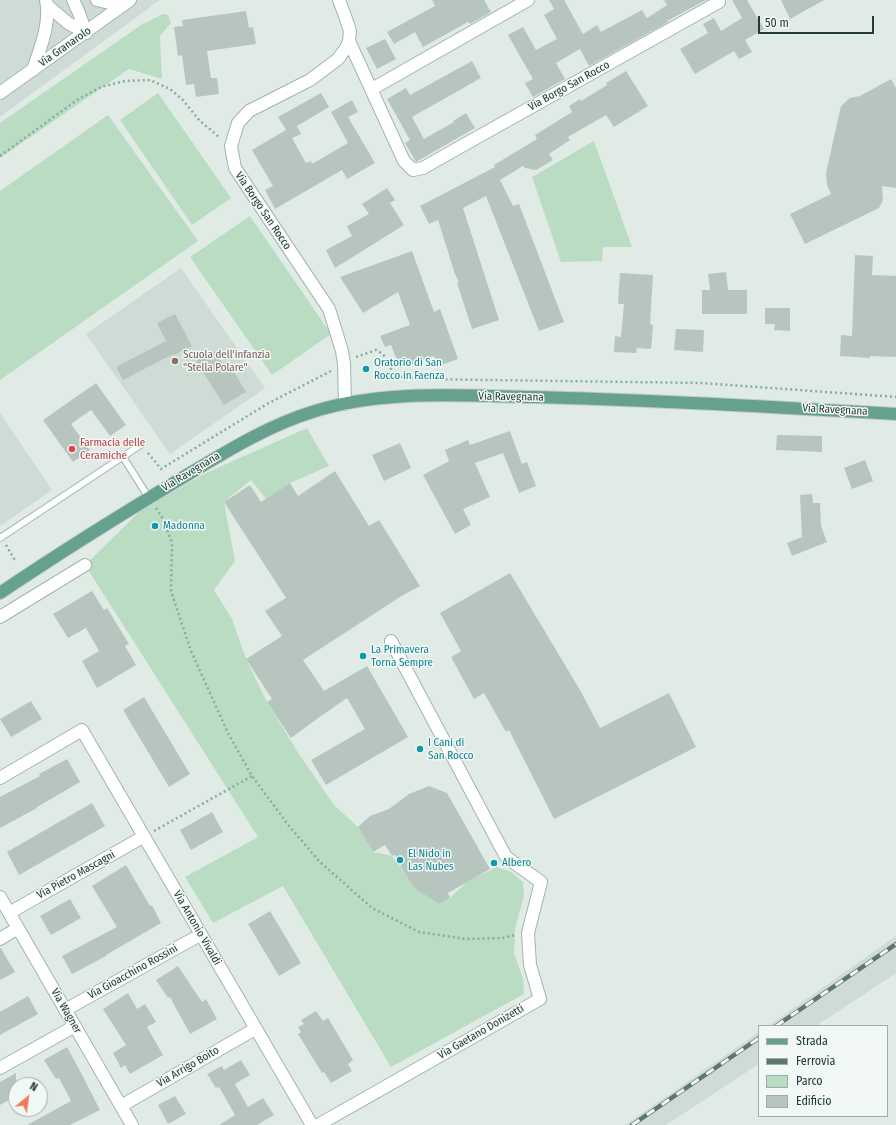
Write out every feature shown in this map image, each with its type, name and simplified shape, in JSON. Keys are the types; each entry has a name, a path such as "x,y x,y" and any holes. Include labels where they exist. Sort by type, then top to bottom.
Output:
{"main road":[{"name":"Via Ravegnana","path":"0,593 149,498 232,448 274,426 313,411 345,404 374,399 423,395 671,401 896,414"}],"street":[{"path":"73,0 86,33"},
{"path":"97,0 126,3"},
{"name":"Via Borgo San Rocco","path":"338,0 350,31 349,41 338,59 310,80 249,111 238,123 231,146 235,168 329,309 342,351 344,364 345,404"},
{"path":"372,89 528,0"},
{"name":"Via Borgo San Rocco","path":"349,41 404,161 413,170 423,168 454,151 719,2"},
{"path":"47,3 68,23 86,33"},
{"path":"33,70 45,35 47,3"},
{"name":"Via Granarolo","path":"0,93 126,3"},
{"path":"0,617 85,565"},
{"name":"Via Gaetano Donizetti","path":"318,1125 540,999 530,965 528,933 541,882 506,857 391,641"},
{"name":"Via Antonio Vivaldi","path":"0,778 82,730 312,1125"},
{"name":"Via Pietro Mascagni","path":"9,913 144,837"},
{"name":"Via Wagner","path":"0,897 130,1124"},
{"path":"0,939 18,928"},
{"name":"Via Gioacchino Rossini","path":"65,1010 200,935"},
{"path":"0,1068 75,1026"},
{"name":"Via Arrigo Boito","path":"121,1106 256,1029"}],"lane":[{"path":"0,538 142,444"},
{"path":"123,457 149,498"}],"path":[{"path":"0,156 77,100 101,88 125,81 150,80 170,89 183,100 199,120 231,146"},
{"path":"142,444 162,469 268,404 361,355 376,350 383,354 395,376 418,379 702,383 896,397"},
{"path":"149,498 163,519 172,543 171,591 191,651 228,733 252,776 289,826 320,862 372,908 419,932 466,940 502,938 528,933"},
{"path":"5,545 16,562"},
{"path":"144,837 252,776"}],"shaded area":[{"path":"0,0 160,0 0,117"},
{"name":"Scuola dell'infanzia \"Stella Polare\"","path":"181,268 265,388 170,454 86,334"},
{"path":"0,413 52,490 0,526"},
{"path":"896,936 896,973 818,1025 769,1025"},
{"path":"758,1033 758,1065 666,1125 625,1125"}],"green space":[{"path":"163,14 168,15 171,23 160,36 162,79 129,69 0,158 0,123 141,25"},
{"path":"158,93 231,198 192,225 120,120"},
{"path":"108,115 198,241 0,380 0,191"},
{"path":"594,141 632,247 603,247 602,261 561,262 532,177"},
{"path":"250,216 331,334 272,375 190,257"},
{"path":"307,428 329,466 290,483 266,499 251,480 224,502 235,561 214,590 232,619 246,659 267,702 299,754 334,805 358,827 373,852 392,856 401,866 410,882 417,890 439,904 450,898 468,881 497,867 511,872 523,882 524,895 515,929 514,953 523,979 524,994 391,1067 283,886 213,923 185,877 258,837 85,565 141,510 206,473"}],"building":[{"path":"432,0 484,0 491,12 470,24 468,22 423,47 415,32 394,44 387,32 435,6"},
{"path":"549,0 564,0 583,34 597,25 601,32 642,10 647,18 667,5 664,0 706,0 589,66 580,49 556,63 565,79 533,97 525,83 533,79 508,35 523,27 536,50 557,39 544,15 554,9"},
{"path":"732,0 747,0 764,29 745,40 752,52 739,59 734,51 695,74 680,49 708,33 703,24 714,18 721,31 742,18"},
{"path":"781,0 824,0 790,19"},
{"path":"246,11 249,28 253,27 256,44 207,51 211,78 217,78 219,94 196,97 194,84 186,85 182,55 178,56 174,27 183,26 182,20"},
{"path":"385,39 396,59 377,69 366,48"},
{"path":"472,61 481,78 412,117 424,139 454,122 453,121 466,113 475,128 416,162 405,143 410,140 387,99 406,88 410,95"},
{"path":"626,71 648,106 614,127 606,115 568,137 570,140 549,154 553,160 536,170 525,168 523,166 500,180 513,206 519,204 564,322 539,331 486,196 463,208 499,320 472,329 457,283 459,282 455,274 438,220 429,224 420,206 495,167 494,165 537,139 535,135 572,112 569,106 580,99 581,101"},
{"path":"891,79 896,88 896,188 882,186 883,200 879,208 805,244 790,214 831,194 827,185 826,173 841,106 850,98 860,96"},
{"path":"321,93 329,107 297,126 301,134 292,138 306,163 311,161 312,164 348,143 331,112 352,100 358,112 348,117 375,163 347,179 342,170 275,209 265,190 273,186 252,150 286,130 278,117"},
{"path":"387,188 395,200 390,203 404,225 335,268 326,250 352,236 347,226 369,214 362,204"},
{"path":"412,251 434,312 440,309 458,359 438,366 434,356 400,368 391,345 385,347 380,336 410,325 398,292 363,313 340,277"},
{"path":"855,255 873,256 872,275 896,276 896,357 870,356 870,358 840,356 841,335 852,336"},
{"path":"726,272 728,290 747,290 747,314 702,314 702,290 710,290 708,274"},
{"path":"620,273 653,275 650,324 653,325 651,349 637,348 636,353 614,352 615,336 621,337 624,304 618,304"},
{"path":"765,308 790,308 790,331 774,330 775,324 765,324"},
{"path":"175,314 192,346 174,355 173,354 123,380 116,367 166,341 157,323"},
{"path":"676,329 704,330 703,352 674,350"},
{"path":"215,351 227,370 231,367 246,392 224,405 196,361"},
{"path":"96,383 126,425 110,436 91,410 71,424 90,450 73,462 43,420"},
{"path":"510,431 522,464 527,462 536,486 519,493 503,453 475,463 490,497 463,509 471,525 455,534 423,475 449,461 445,450 468,440 470,445"},
{"path":"777,435 822,436 822,452 776,450"},
{"path":"400,443 411,468 384,481 372,455"},
{"path":"865,460 873,481 852,489 844,468"},
{"path":"335,471 369,526 379,520 420,586 403,595 303,660 324,691 367,666 408,737 326,785 311,760 365,729 347,698 291,738 267,702 272,699 246,659 282,636 265,611 286,598 224,502 250,485 261,502 290,483 298,496"},
{"path":"812,494 813,503 820,503 821,526 827,542 792,556 787,543 802,537 800,495"},
{"path":"510,573 580,690 600,728 669,693 696,747 554,819 509,730 506,732 484,693 474,699 451,657 461,651 440,613"},
{"path":"92,591 104,610 107,608 129,644 125,646 136,665 97,688 82,661 99,651 86,628 68,638 53,614"},
{"path":"144,697 190,774 169,787 123,710"},
{"path":"31,701 42,719 11,737 0,719"},
{"path":"67,759 80,782 0,828 0,797 40,776 39,774"},
{"path":"429,786 447,793 490,869 448,893 450,898 439,904 417,890 410,882 395,855 392,856 385,845 373,852 358,827 370,816 389,809 409,794"},
{"path":"92,803 105,826 19,875 7,852"},
{"path":"212,812 223,832 191,850 180,830"},
{"path":"126,865 150,906 152,905 161,923 106,956 72,974 62,956 117,927 92,886"},
{"path":"70,899 81,918 51,935 40,916"},
{"path":"270,911 301,963 279,976 248,924"},
{"path":"0,947 15,972 0,980"},
{"path":"178,966 202,1002 206,999 217,1019 190,1034 170,997 168,998 156,980"},
{"path":"128,993 137,1009 145,1004 156,1022 147,1027 163,1055 130,1074 125,1065 121,1068 113,1053 126,1045 103,1009"},
{"path":"28,996 38,1014 0,1035 0,1012"},
{"path":"316,1011 323,1021 328,1018 353,1060 348,1064 352,1071 331,1083 324,1072 322,1073 298,1034 301,1032 298,1027 304,1024 301,1020"},
{"path":"67,1047 100,1110 70,1125 27,1125 42,1117 48,1117 48,1114 71,1101 59,1078 56,1079 44,1060"},
{"path":"241,1060 250,1075 235,1084 248,1107 263,1098 274,1115 257,1125 219,1125 235,1115 219,1087 216,1088 207,1074 222,1066 224,1070"},
{"path":"16,1073 16,1077 9,1077"},
{"path":"8,1078 8,1100 0,1105 0,1082"},
{"path":"175,1096 186,1114 168,1124 158,1105"}],"railway":[{"path":"777,1025 896,944"},
{"path":"632,1125 758,1039"}],"place":[{"name":"Scuola dell'infanzia \"Stella Polare\"","path":"175,361"},
{"name":"Oratorio di San Rocco in Faenza","path":"366,369"},
{"name":"Farmacia delle Ceramiche","path":"72,449"},
{"name":"Madonna","path":"155,526"},
{"name":"La Primavera Torna Sempre","path":"363,656"},
{"name":"I Cani di San Rocco","path":"420,749"},
{"name":"El Nido in Las Nubes","path":"400,860"},
{"name":"Albero","path":"494,863"}]}
